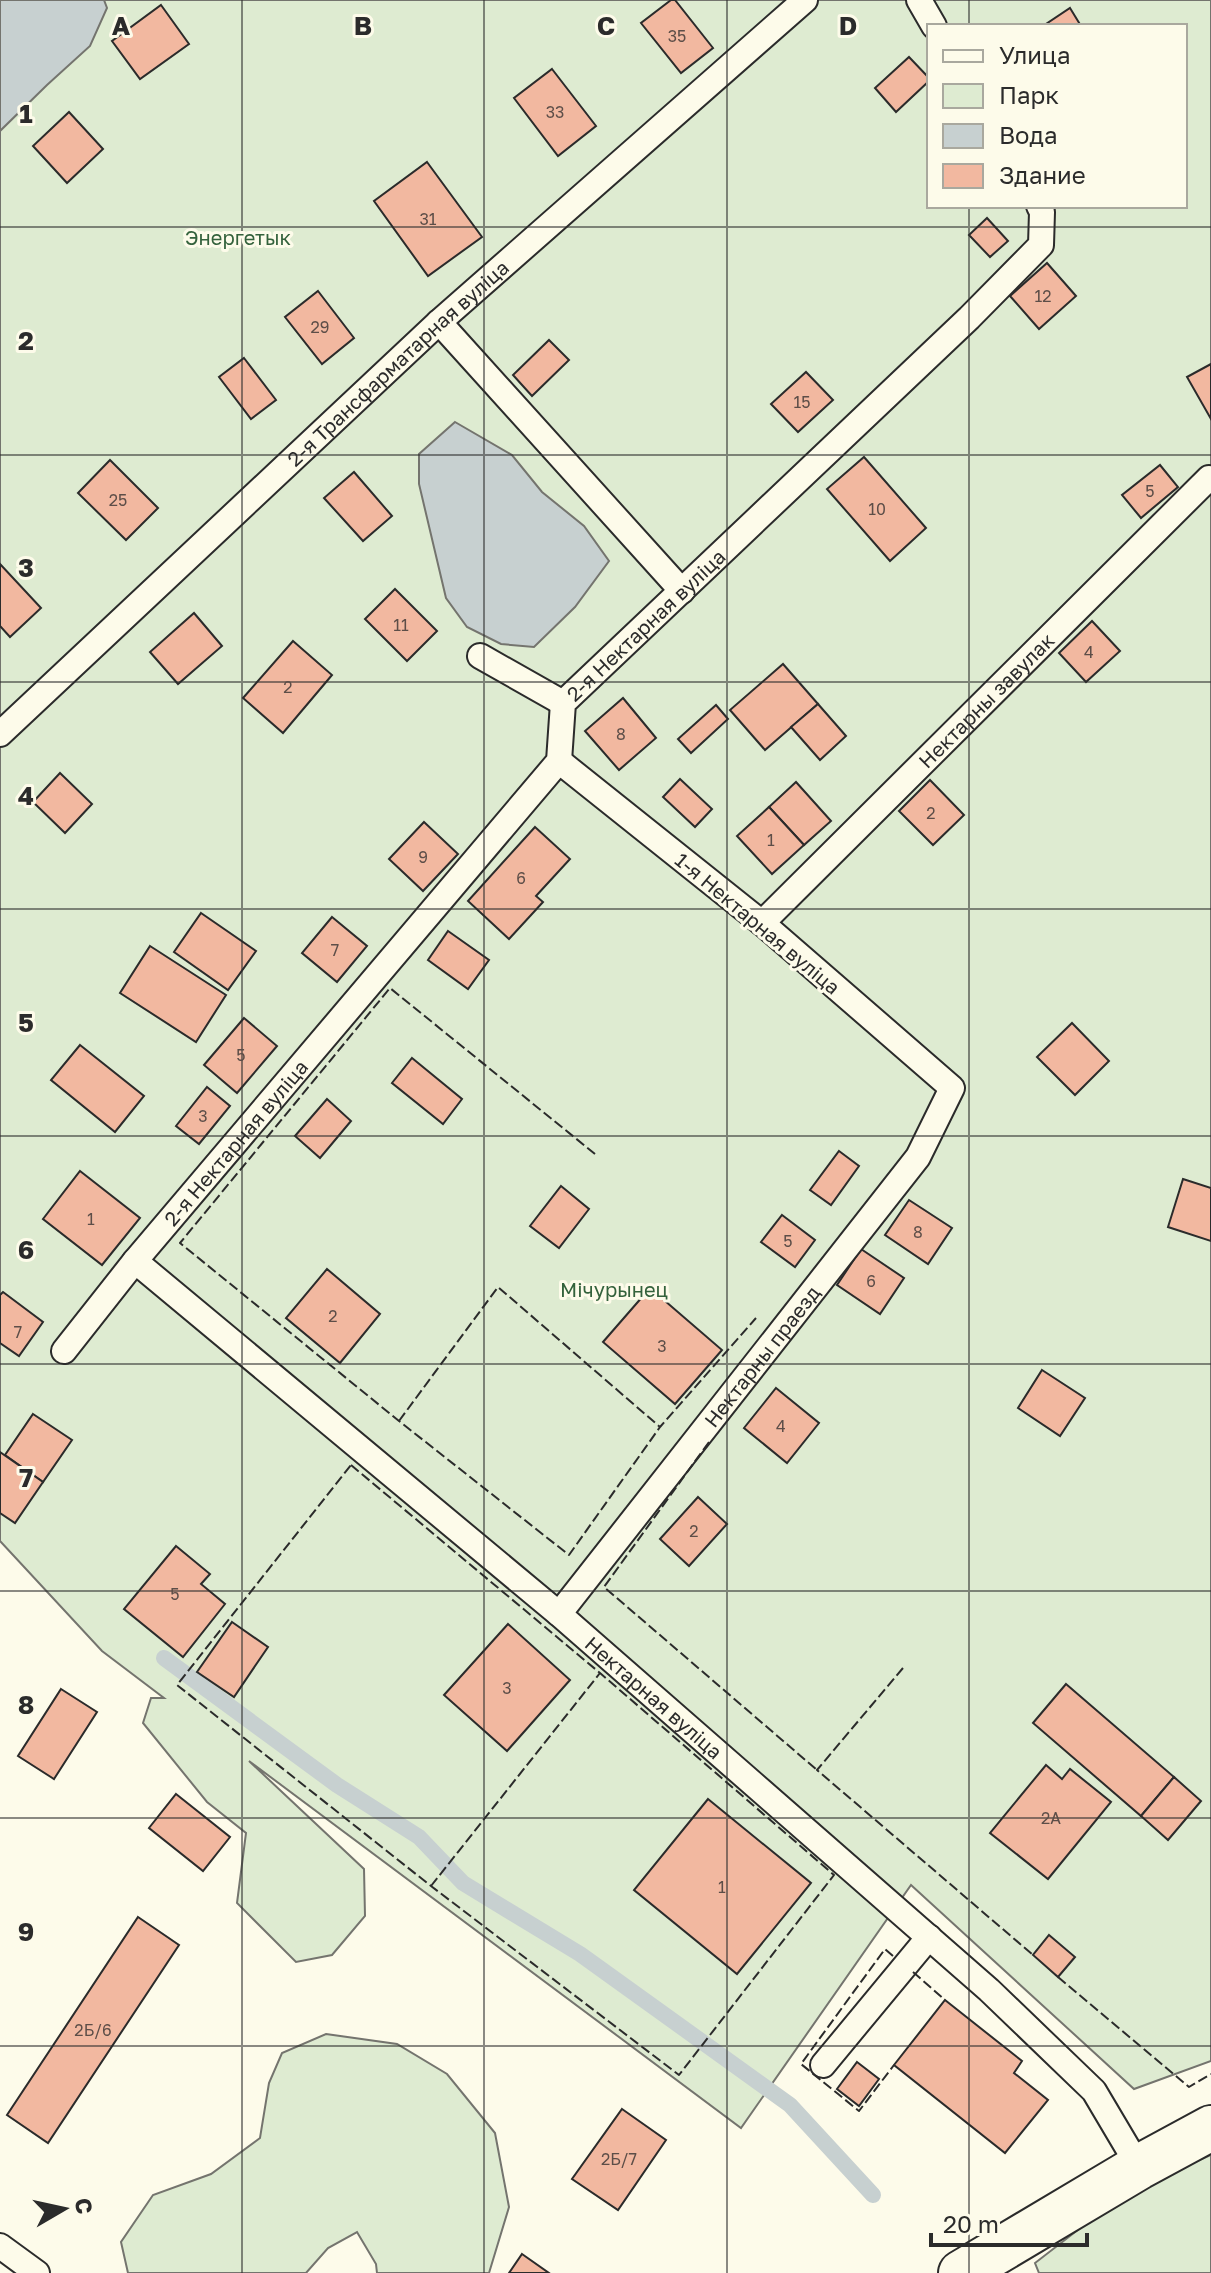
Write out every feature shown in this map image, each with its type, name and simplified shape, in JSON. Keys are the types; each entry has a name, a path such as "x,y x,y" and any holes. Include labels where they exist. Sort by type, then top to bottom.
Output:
{"street":[{"path":"961,2273 1211,2128"}],"lane":[{"name":"2-я Трансфарматарная вуліца","path":"0,734 439,322 805,0"},
{"path":"919,0 933,24"},
{"name":"2-я Нектарная вуліца","path":"64,1351 135,1261 559,761 563,703 969,318 1041,245 1040,208"},
{"path":"439,322 682,591"},
{"name":"Нектарны завулак","path":"762,923 1209,478"},
{"path":"480,656 563,703"},
{"name":"1-я Нектарная вуліца","path":"559,761 762,923 952,1088"},
{"name":"Нектарны праезд","path":"559,1614 918,1157 952,1088"},
{"name":"Нектарная вуліца","path":"135,1261 559,1614 989,1990 1094,2091 1139,2167"},
{"path":"823,2065 929,1937"},
{"path":"0,2246 37,2273"}],"green space":[{"name":"Мічурынец","path":"0,0 1211,0 1211,2061 1134,2089 911,1885 741,2128 249,1761 364,1869 365,1916 332,1955 296,1962 237,1903 246,1833 207,1802 143,1723 151,1698 164,1698 102,1651 0,1541"},
{"path":"326,2034 397,2044 447,2074 495,2133 509,2207 489,2273 377,2273 376,2264 357,2232 328,2248 306,2273 128,2273 121,2242 153,2195 211,2174 260,2138 269,2083 282,2053"},
{"path":"1211,2155 1211,2273 1039,2273 1035,2263 1127,2192"}],"water":[{"path":"0,0 104,0 107,8 90,46 0,131"},
{"path":"455,422 512,455 542,492 584,526 609,561 575,607 534,647 501,644 467,627 446,598 419,484 419,454"}],"building":[{"path":"675,0 713,48 681,73 641,23"},
{"path":"161,5 189,44 140,79 112,41"},
{"path":"1070,8 1080,24 1046,24"},
{"path":"909,57 927,76 927,83 896,112 875,88"},
{"path":"552,69 596,126 558,156 514,98"},
{"path":"69,112 103,149 67,183 33,146"},
{"path":"427,162 482,237 428,276 374,201"},
{"path":"987,218 1008,241 990,257 969,235"},
{"path":"1047,263 1076,296 1039,329 1010,296"},
{"path":"318,291 354,338 322,364 285,317"},
{"path":"549,340 569,360 532,396 513,375"},
{"path":"244,358 276,400 251,419 219,377"},
{"path":"1211,364 1211,419 1187,377"},
{"path":"806,372 833,400 798,432 771,404"},
{"path":"864,457 926,528 890,561 827,489"},
{"path":"110,460 158,508 126,540 78,493"},
{"path":"1160,465 1178,487 1141,518 1122,495"},
{"path":"354,472 392,516 363,541 324,498"},
{"path":"0,564 41,608 10,637 0,626"},
{"path":"395,589 437,631 407,661 365,619"},
{"path":"194,613 222,646 178,684 150,652"},
{"path":"1092,621 1120,651 1086,682 1059,653"},
{"path":"293,641 332,675 283,733 243,698"},
{"path":"783,664 818,704 765,750 730,710"},
{"path":"623,698 656,738 619,770 585,731"},
{"path":"818,704 846,736 820,760 791,727"},
{"path":"716,705 728,719 691,753 678,739"},
{"path":"60,773 92,804 65,833 33,802"},
{"path":"680,779 712,809 695,827 663,797"},
{"path":"930,780 964,815 933,845 899,811"},
{"path":"796,782 831,821 804,845 769,807"},
{"path":"769,807 804,845 772,874 737,836"},
{"path":"424,822 458,854 423,891 389,859"},
{"path":"535,827 570,859 536,896 543,902 509,939 468,901"},
{"path":"201,913 256,951 228,990 174,952"},
{"path":"332,917 367,946 337,982 302,953"},
{"path":"448,931 489,960 468,989 428,960"},
{"path":"150,946 226,995 196,1042 120,993"},
{"path":"244,1018 277,1046 237,1093 204,1065"},
{"path":"1072,1023 1109,1061 1075,1095 1037,1057"},
{"path":"80,1045 144,1096 115,1132 51,1080"},
{"path":"412,1058 462,1099 443,1124 392,1083"},
{"path":"207,1087 230,1106 199,1144 176,1126"},
{"path":"327,1099 351,1121 320,1158 295,1136"},
{"path":"839,1151 859,1166 831,1205 810,1190"},
{"path":"80,1171 140,1218 102,1265 43,1219"},
{"path":"1183,1179 1211,1188 1211,1241 1168,1227"},
{"path":"561,1186 589,1209 559,1248 530,1226"},
{"path":"909,1200 952,1228 928,1264 885,1235"},
{"path":"782,1215 815,1240 795,1267 761,1242"},
{"path":"861,1249 904,1278 880,1314 837,1285"},
{"path":"327,1269 380,1314 340,1363 286,1318"},
{"path":"650,1288 722,1350 675,1404 603,1342"},
{"path":"3,1292 43,1322 19,1356 0,1343 0,1295"},
{"path":"1042,1370 1085,1398 1060,1436 1018,1408"},
{"path":"776,1388 819,1423 787,1463 744,1428"},
{"path":"33,1414 72,1440 43,1482 5,1455"},
{"path":"0,1452 43,1482 15,1523 0,1513"},
{"path":"698,1497 727,1524 689,1566 660,1539"},
{"path":"176,1546 210,1574 201,1584 225,1604 183,1657 124,1609"},
{"path":"232,1622 268,1647 234,1697 197,1672"},
{"path":"508,1624 570,1680 507,1751 444,1695"},
{"path":"1066,1684 1174,1777 1141,1816 1033,1723"},
{"path":"61,1689 97,1712 54,1779 18,1756"},
{"path":"1046,1765 1062,1779 1070,1769 1111,1802 1048,1879 990,1833"},
{"path":"1174,1777 1201,1801 1168,1840 1141,1816"},
{"path":"176,1794 230,1837 203,1871 149,1828"},
{"path":"708,1799 811,1883 737,1974 634,1890"},
{"path":"138,1917 179,1945 48,2143 7,2115"},
{"path":"1049,1935 1075,1957 1058,1977 1033,1955"},
{"path":"945,2000 1022,2061 1014,2073 1048,2100 1005,2153 894,2065"},
{"path":"857,2062 879,2079 859,2106 837,2089"},
{"path":"622,2109 666,2140 618,2210 572,2179"},
{"path":"522,2254 549,2273 509,2273"}],"waterway":[{"path":"164,1658 337,1785 419,1837 463,1883 580,1954 790,2105 873,2195"}],"fence":[{"path":"595,1154 390,988 180,1243 569,1555 660,1427 756,1318"},
{"path":"399,1421 498,1287 660,1427"},
{"path":"709,1442 604,1587 817,1770"},
{"path":"351,1465 600,1673 834,1875 679,2075 431,1886 177,1685 351,1465"},
{"path":"903,1668 817,1770 1033,1955"},
{"path":"431,1886 600,1673"},
{"path":"893,1956 885,1949 801,2064 859,2111 894,2065"},
{"path":"913,1972 945,2000"},
{"path":"1058,1977 1189,2087 1211,2074"}],"park label":[{"name":"Энергетык","path":"238,237"}]}
